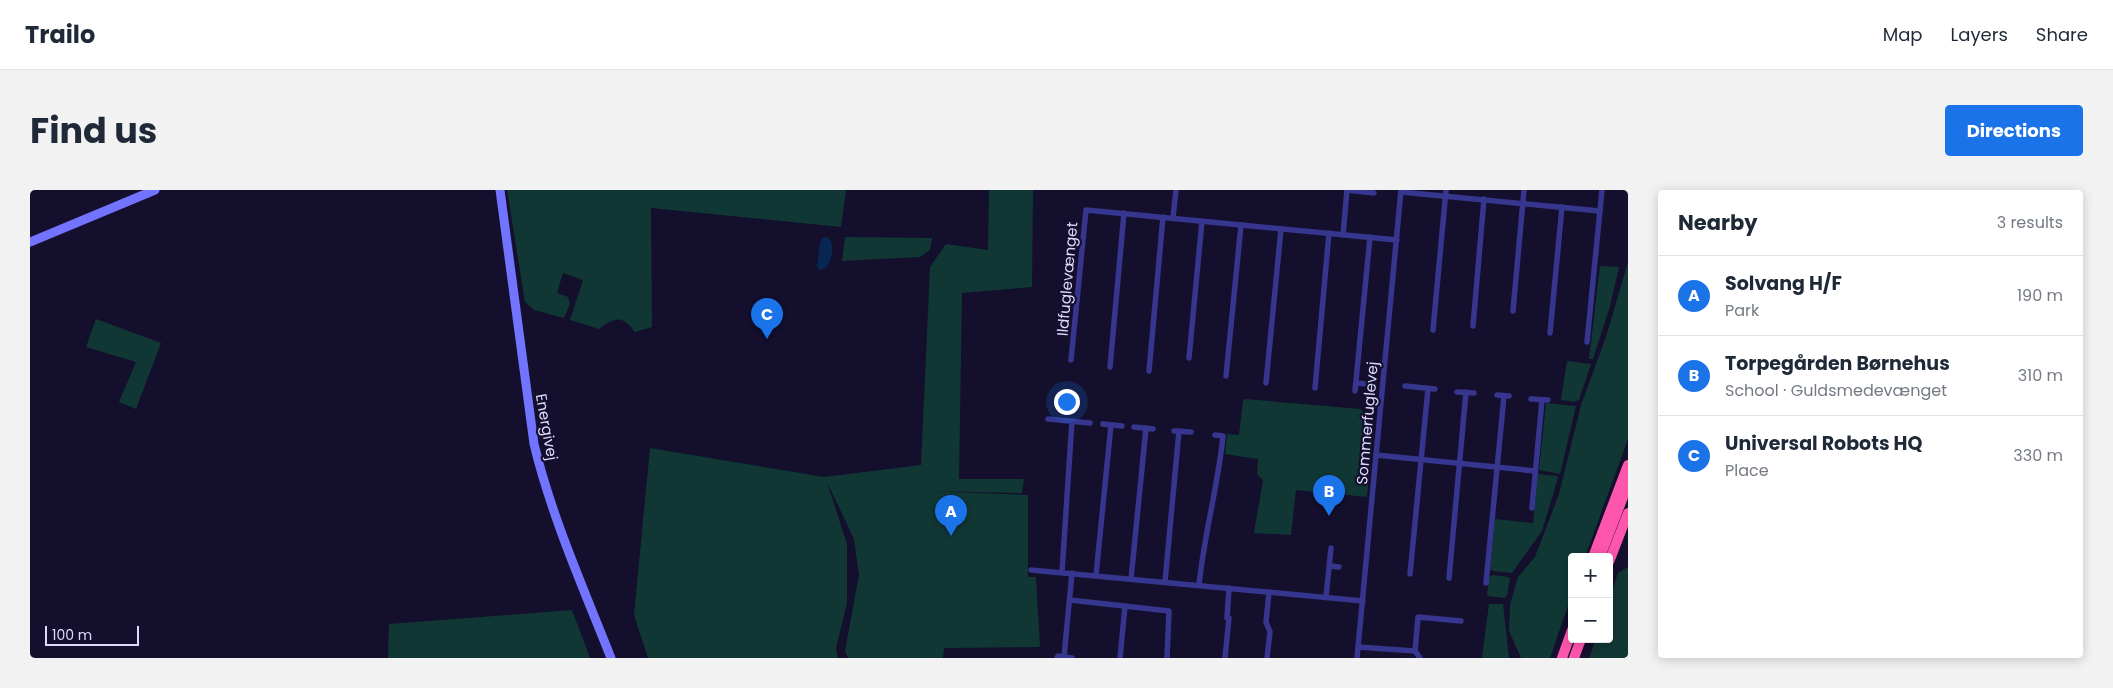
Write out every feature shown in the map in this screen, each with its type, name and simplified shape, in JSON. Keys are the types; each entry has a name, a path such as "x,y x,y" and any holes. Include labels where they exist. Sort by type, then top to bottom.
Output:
{"highway":[{"path":"1595,553 1628,465"},
{"path":"1602,553 1628,484"},
{"path":"1612,553 1628,513"},
{"path":"1613,562 1628,528"},
{"path":"1562,658 1568,638"},
{"path":"1566,645 1568,640"},
{"path":"1574,658 1580,643"}],"street":[{"path":"30,242 155,190"},
{"name":"Energivej","path":"500,190 534,444 557,522 611,658"},
{"path":"1173,218 1176,190"},
{"path":"1343,235 1347,190 1374,193"},
{"path":"1513,311 1524,190"},
{"path":"1587,342 1602,190"},
{"path":"1401,191 1446,193 1484,199 1600,210"},
{"name":"Sommerfuglevej","path":"1357,658 1401,191"},
{"path":"1433,330 1446,193"},
{"path":"1473,326 1484,199"},
{"path":"1550,333 1562,207"},
{"name":"Ildfuglevænget","path":"1072,360 1086,210 1397,240"},
{"path":"1110,367 1124,214"},
{"path":"1148,372 1163,217"},
{"path":"1189,358 1202,221"},
{"path":"1226,376 1241,225"},
{"path":"1266,383 1281,229"},
{"path":"1315,388 1329,233"},
{"path":"1355,391 1370,237"},
{"path":"1316,379 1325,380"},
{"path":"1356,383 1367,384"},
{"path":"1405,386 1435,389"},
{"path":"1410,574 1428,388"},
{"path":"1457,392 1474,393"},
{"path":"1448,578 1466,392"},
{"path":"1486,583 1503,396"},
{"path":"1531,399 1545,400 1532,508"},
{"path":"1048,419 1090,423"},
{"path":"1062,572 1072,421"},
{"path":"1103,424 1122,426"},
{"path":"1096,575 1111,425"},
{"path":"1131,579 1149,429 1134,427"},
{"path":"1165,582 1177,431 1191,432"},
{"path":"1199,585 1205,540 1220,466 1223,436 1215,435"},
{"path":"1376,455 1536,471"},
{"path":"1326,597 1331,548"},
{"path":"1330,566 1339,567"},
{"path":"1031,570 1363,601"},
{"path":"1064,656 1072,573"},
{"path":"1225,658 1229,618 1227,618 1229,588"},
{"path":"1267,658 1270,632 1266,622 1269,592"},
{"path":"1070,600 1169,611 1167,658"},
{"path":"1120,658 1125,606"},
{"path":"1420,658 1415,651 1418,617 1461,621"},
{"path":"1358,647 1415,651"},
{"path":"1390,649 1390,658"},
{"path":"1057,658 1058,656 1072,658"}],"green space":[{"path":"507,190 846,190 841,227 651,208 652,327 635,332 622,320 614,320 599,329 570,320 583,280 563,273 557,293 568,297 570,304 564,318 534,310 525,302"},
{"path":"989,190 1033,190 1032,287 962,293 959,479 1024,479 1022,493 925,491 1028,495 1028,577 1036,577 1040,647 944,648 943,658 848,658 845,651 859,575 854,539 827,482 847,544 847,603 836,648 838,658 648,658 634,615 650,448 824,477 921,465 930,267 946,244 988,250"},
{"path":"845,237 932,238 930,250 920,257 842,261"},
{"path":"1628,262 1628,439 1586,553 1568,553 1568,606 1550,658 1521,658 1509,631 1510,605 1518,577 1535,557 1559,494 1581,405 1606,337"},
{"path":"1600,266 1619,267 1610,306 1593,359 1589,359"},
{"path":"96,319 161,343 136,409 119,402 136,362 86,347"},
{"path":"1567,361 1591,364 1579,400 1574,402 1561,400"},
{"path":"1243,400 1360,409 1374,419 1367,497 1296,490 1291,535 1254,533 1263,480 1257,474 1258,459 1225,454 1227,434 1239,435"},
{"path":"1546,403 1576,406 1560,474 1539,470"},
{"path":"1538,474 1557,476 1558,478 1542,531 1512,573 1493,571 1490,569 1495,519 1533,523"},
{"path":"1628,567 1628,658 1589,658 1595,643 1613,643 1613,587 1618,573"},
{"path":"1493,575 1509,577 1510,579 1507,596 1504,598 1487,596 1489,577"},
{"path":"1489,604 1503,604 1509,658 1482,658"},
{"path":"572,610 590,658 388,658 389,624"}],"water":[{"path":"824,237 829,238 832,252 827,267 819,270 817,266 820,241"}],"place":[{"name":"Universal Robots HQ","path":"767,339"},
{"name":"Torpegården Børnehus","path":"1329,516"},
{"name":"Solvang H/F","path":"951,536"}]}
